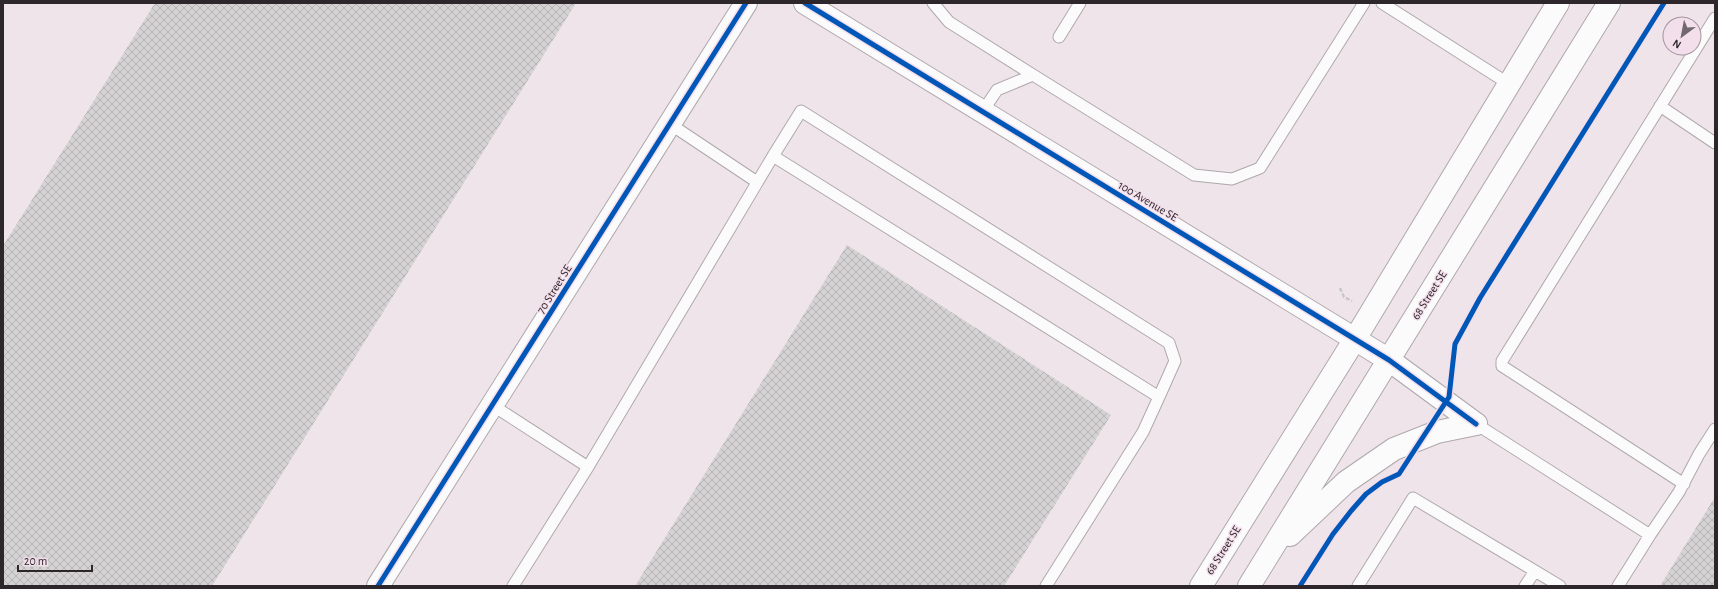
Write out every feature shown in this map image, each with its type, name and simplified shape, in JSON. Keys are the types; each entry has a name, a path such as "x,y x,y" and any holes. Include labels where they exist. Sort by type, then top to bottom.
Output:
{"street":[{"name":"70 Street SE","path":"378,586 746,3"},
{"name":"100 Avenue SE","path":"805,3 1389,360 1476,424"},
{"name":"68 Street SE","path":"1200,586 1355,340 1558,3"},
{"name":"68 Street SE","path":"1249,586 1609,3"},
{"path":"1267,556 1346,482 1394,449 1437,432 1476,424"}],"lane":[{"path":"933,3 949,22 1194,175 1232,179 1260,168 1364,3"},
{"path":"1059,37 1080,3"},
{"path":"1382,3 1510,84"},
{"path":"1684,484 1502,366 1502,361 1715,18"},
{"path":"983,112 997,90 1033,75"},
{"path":"1660,106 1715,143"},
{"path":"513,586 588,466 772,156 800,112 1169,343 1175,361 1143,432 1046,586"},
{"path":"670,124 757,182"},
{"path":"772,156 1159,397"},
{"path":"492,405 588,466"},
{"path":"1476,424 1650,535"},
{"path":"1618,586 1684,484 1699,454 1715,429"},
{"path":"1358,586 1414,498 1560,586"},
{"path":"1525,586 1535,571"}],"path":[{"path":"1340,288 1344,298 1354,302"}],"building":[{"path":"155,3 576,3 212,586 3,586 3,246"},
{"path":"847,245 1111,415 1004,586 635,586"},
{"path":"1715,497 1715,586 1660,586"}],"cycle path":[{"path":"378,586 746,3"},
{"path":"805,3 1389,360 1476,424"},
{"path":"1300,586 1333,534 1366,494 1382,482 1399,474 1449,397 1455,344 1480,298 1664,3"}]}
